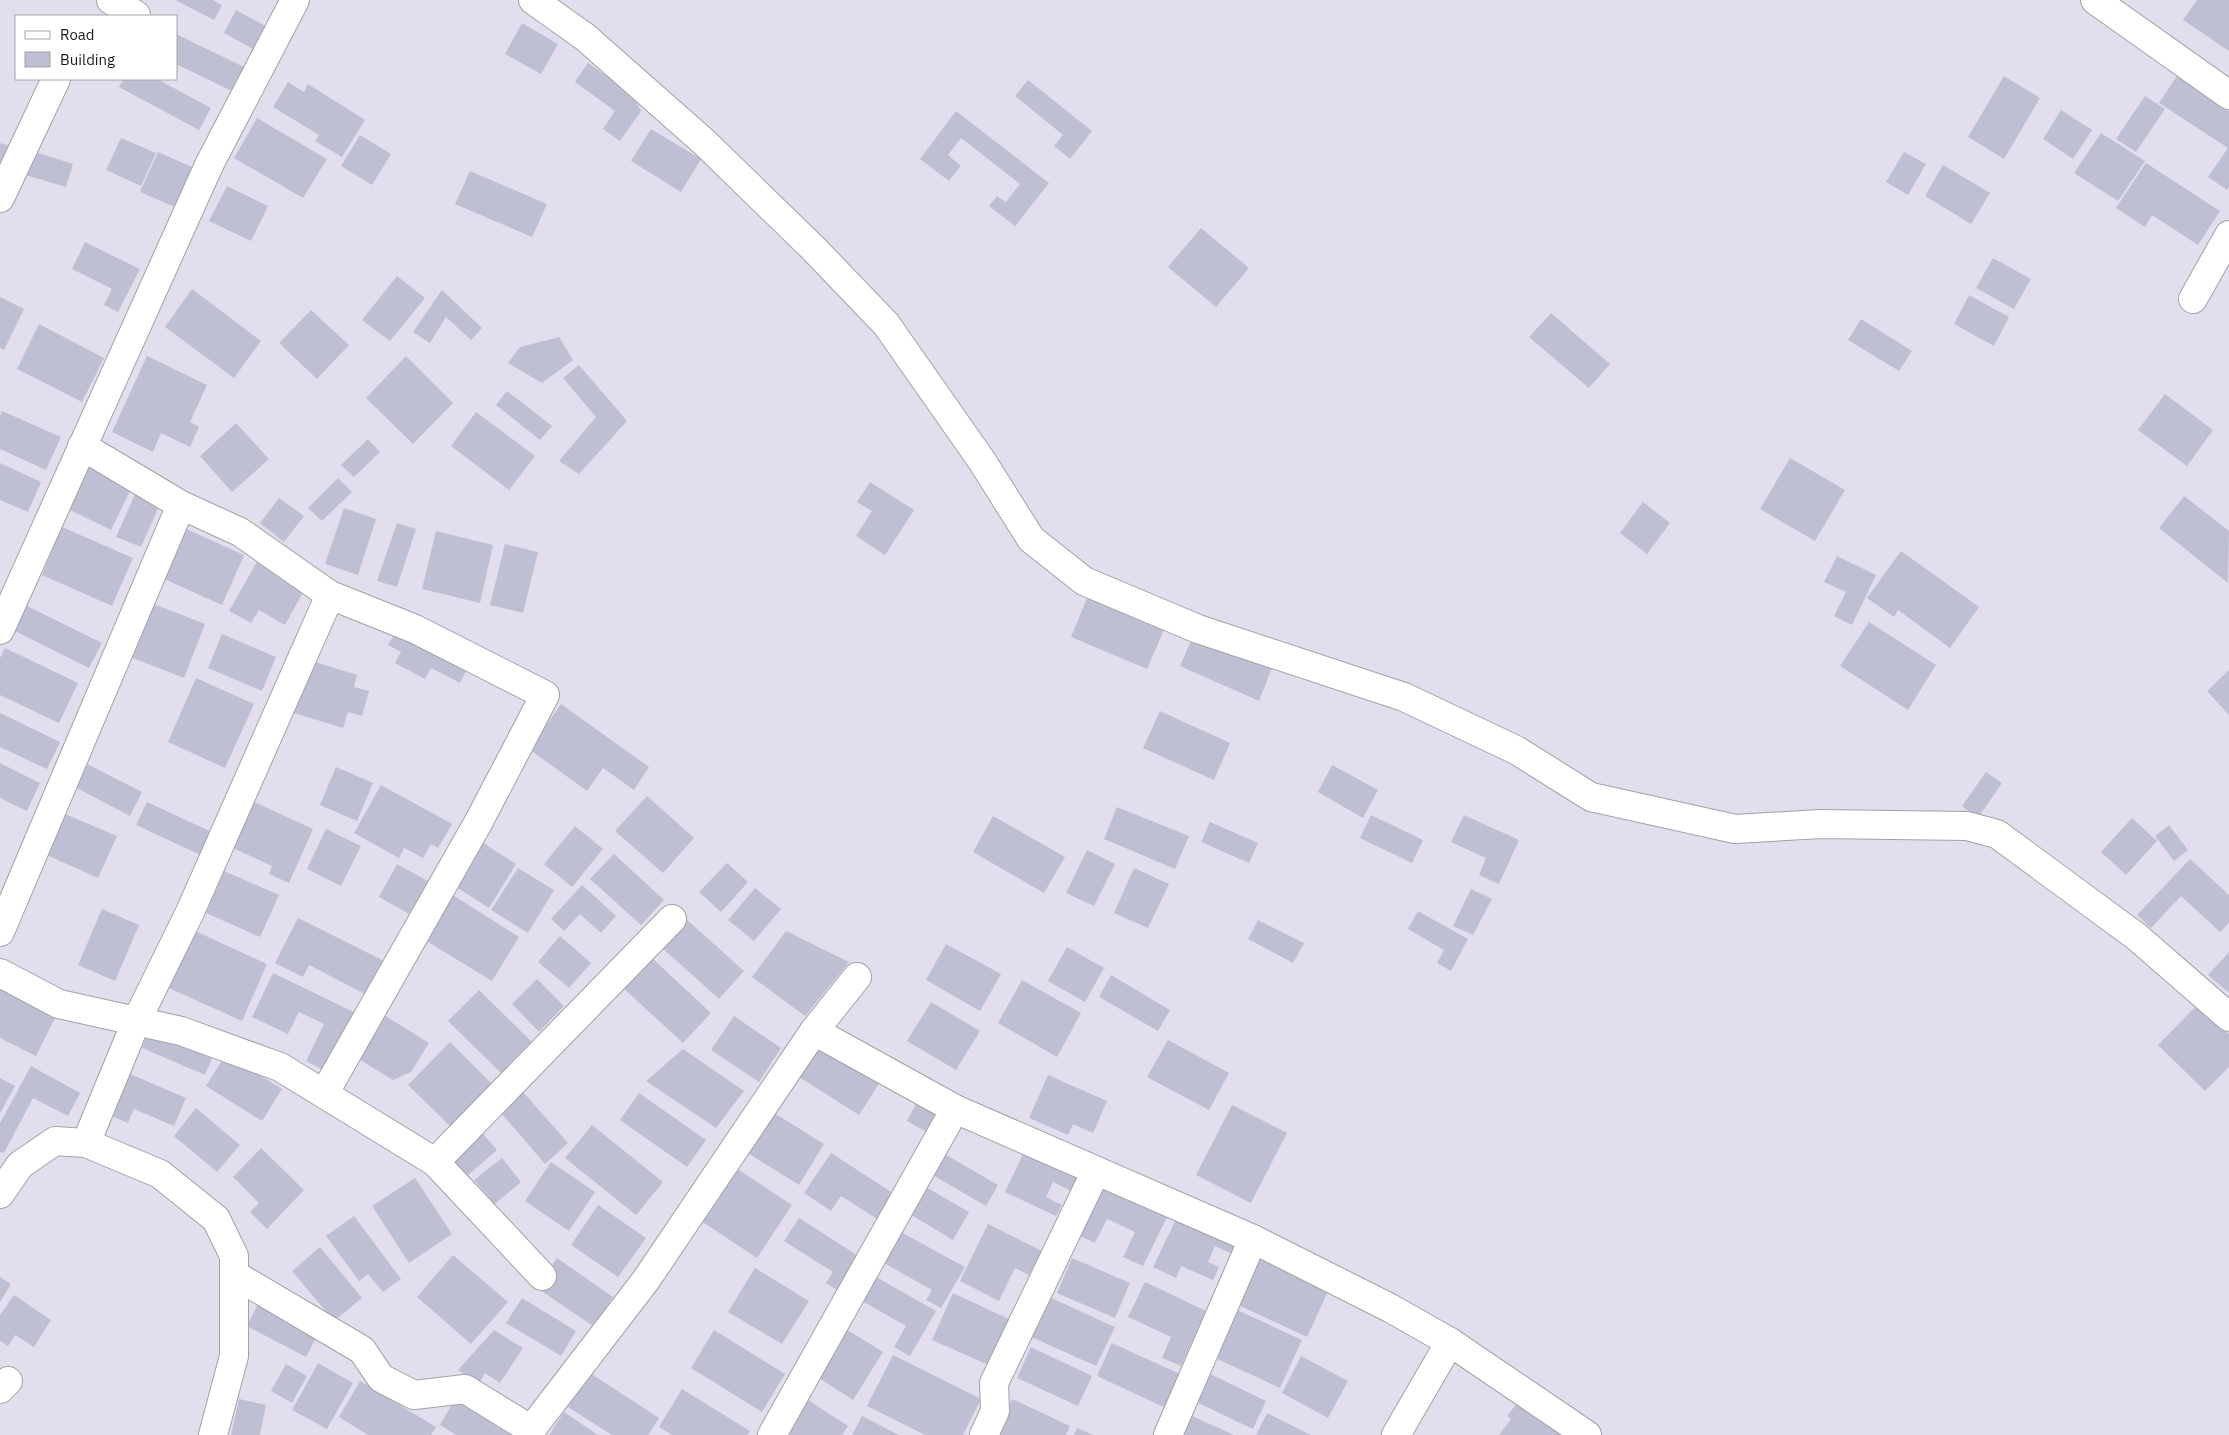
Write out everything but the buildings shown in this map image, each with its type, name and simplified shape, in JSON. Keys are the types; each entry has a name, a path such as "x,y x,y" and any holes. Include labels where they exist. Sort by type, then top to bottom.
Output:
{"street":[{"path":"96,15 110,0 136,15"},
{"path":"0,630 209,165 295,0"},
{"path":"533,0 585,37 704,142 814,249 886,324 982,461 1031,539 1084,581 1198,628 1404,697 1516,750 1591,797 1735,829 1820,824 1967,826 1997,834 2137,937 2229,1017"},
{"path":"2095,0 2229,95"},
{"path":"0,198 56,80"},
{"path":"2192,299 2229,235"},
{"path":"82,446 181,505 240,532 330,595 415,629 545,695 478,823 324,1094"},
{"path":"0,932 181,505"},
{"path":"86,1143 136,1022 190,912 330,595"},
{"path":"435,1162 672,919"},
{"path":"0,973 59,1004 181,1031 280,1068 435,1162 542,1276"},
{"path":"235,1275 362,1350 381,1378 414,1395 465,1389 528,1432 646,1280 814,1031 857,978"},
{"path":"814,1031 955,1109 1253,1239 1390,1308 1450,1342 1587,1435"},
{"path":"772,1435 955,1109"},
{"path":"0,1194 20,1165 55,1141 86,1143 160,1174 216,1219 234,1256 234,1356 213,1428 213,1435"},
{"path":"984,1435 995,1411 994,1383 1096,1171"},
{"path":"1168,1435 1253,1239"},
{"path":"1396,1435 1450,1342"}]}
